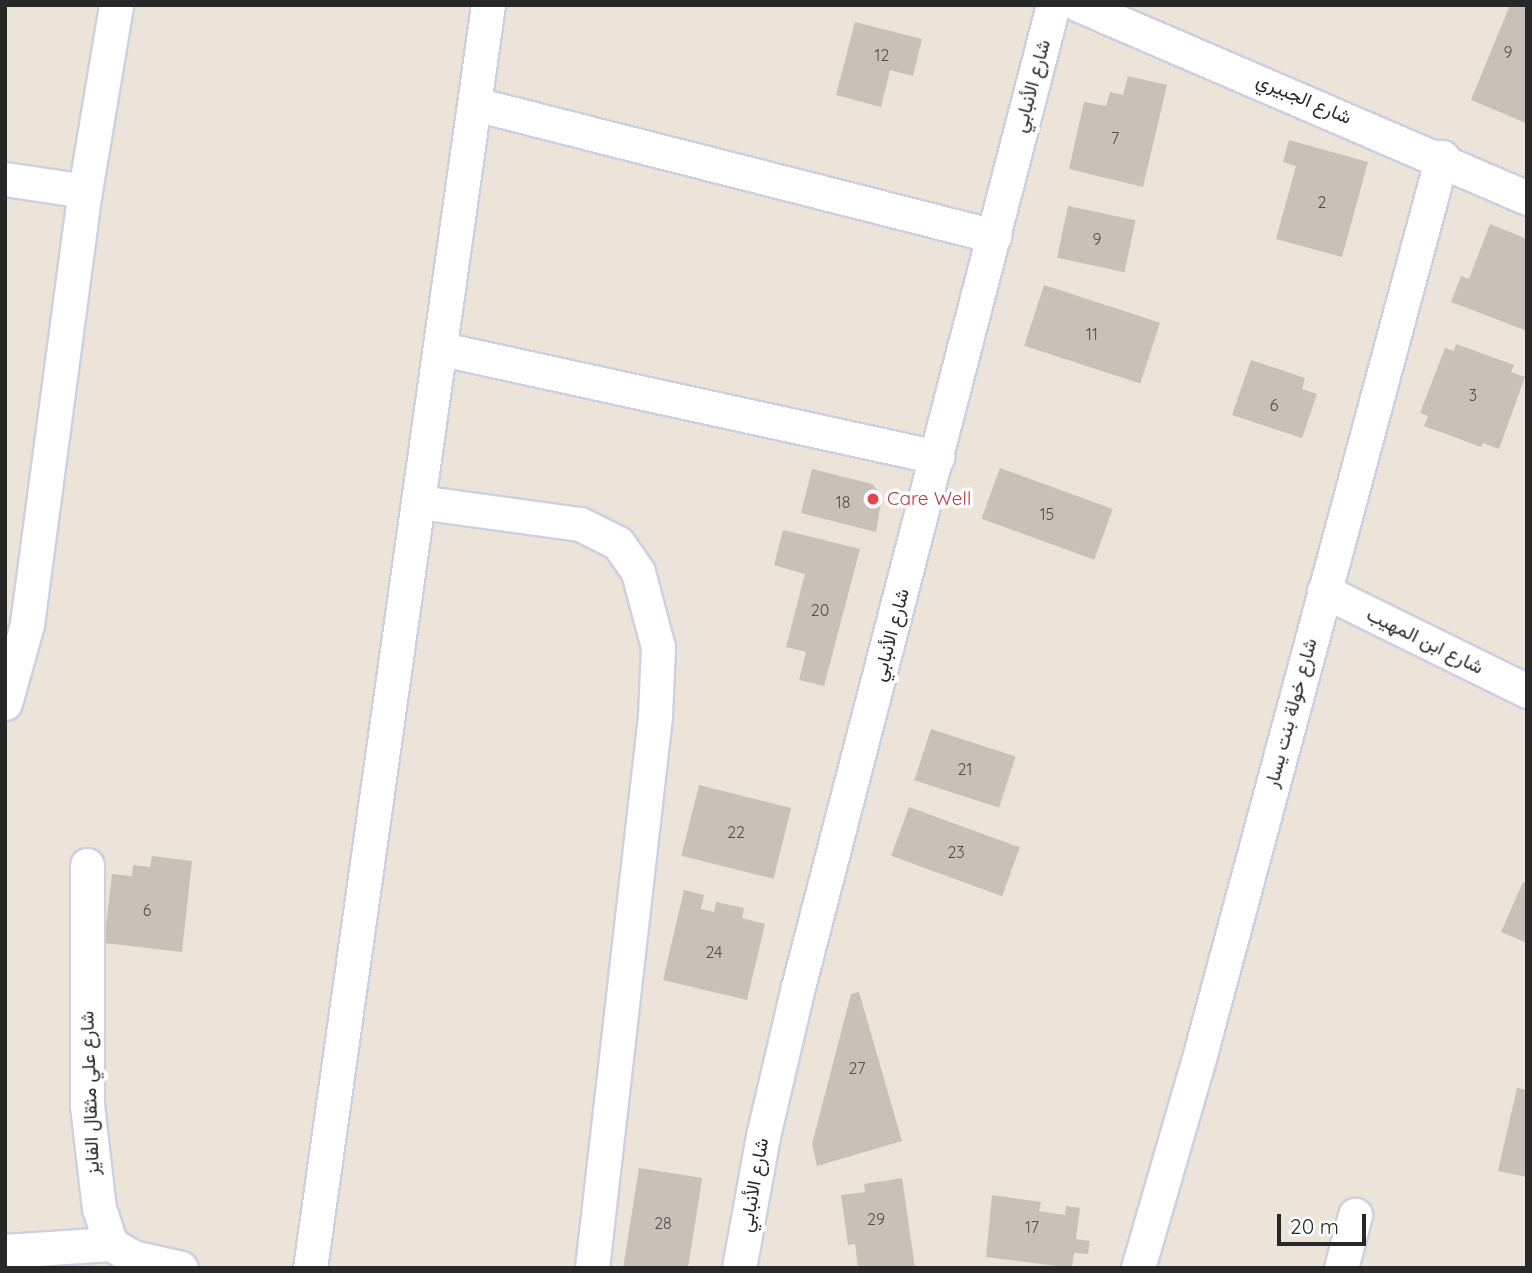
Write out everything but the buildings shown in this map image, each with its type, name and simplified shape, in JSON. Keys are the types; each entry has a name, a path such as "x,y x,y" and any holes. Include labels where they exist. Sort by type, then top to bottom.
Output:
{"street":[{"path":"5,703 27,624 85,191 116,5"},
{"path":"310,1268 442,349 488,5"},
{"name":"شارع الأنبابي","path":"739,1268 763,1136 798,987 1054,5"},
{"name":"شارع الجبيري","path":"1079,5 1442,158 1527,198"},
{"path":"475,104 993,236"},
{"name":"شارع خولة بنت يسار","path":"1138,1268 1442,158"},
{"path":"5,179 85,191"},
{"path":"442,349 937,457"},
{"path":"419,502 580,524 618,543 638,572 658,647 655,716 592,1268"},
{"name":"شارع ابن المهيب","path":"1324,591 1527,691"},
{"name":"شارع علي مثقال الفايز","path":"87,865 91,1173 111,1244"},
{"path":"1341,1268 1355,1215"},
{"path":"5,1251 111,1244 133,1257 181,1268"}],"place":[{"name":"Care Well","path":"873,499"}]}
